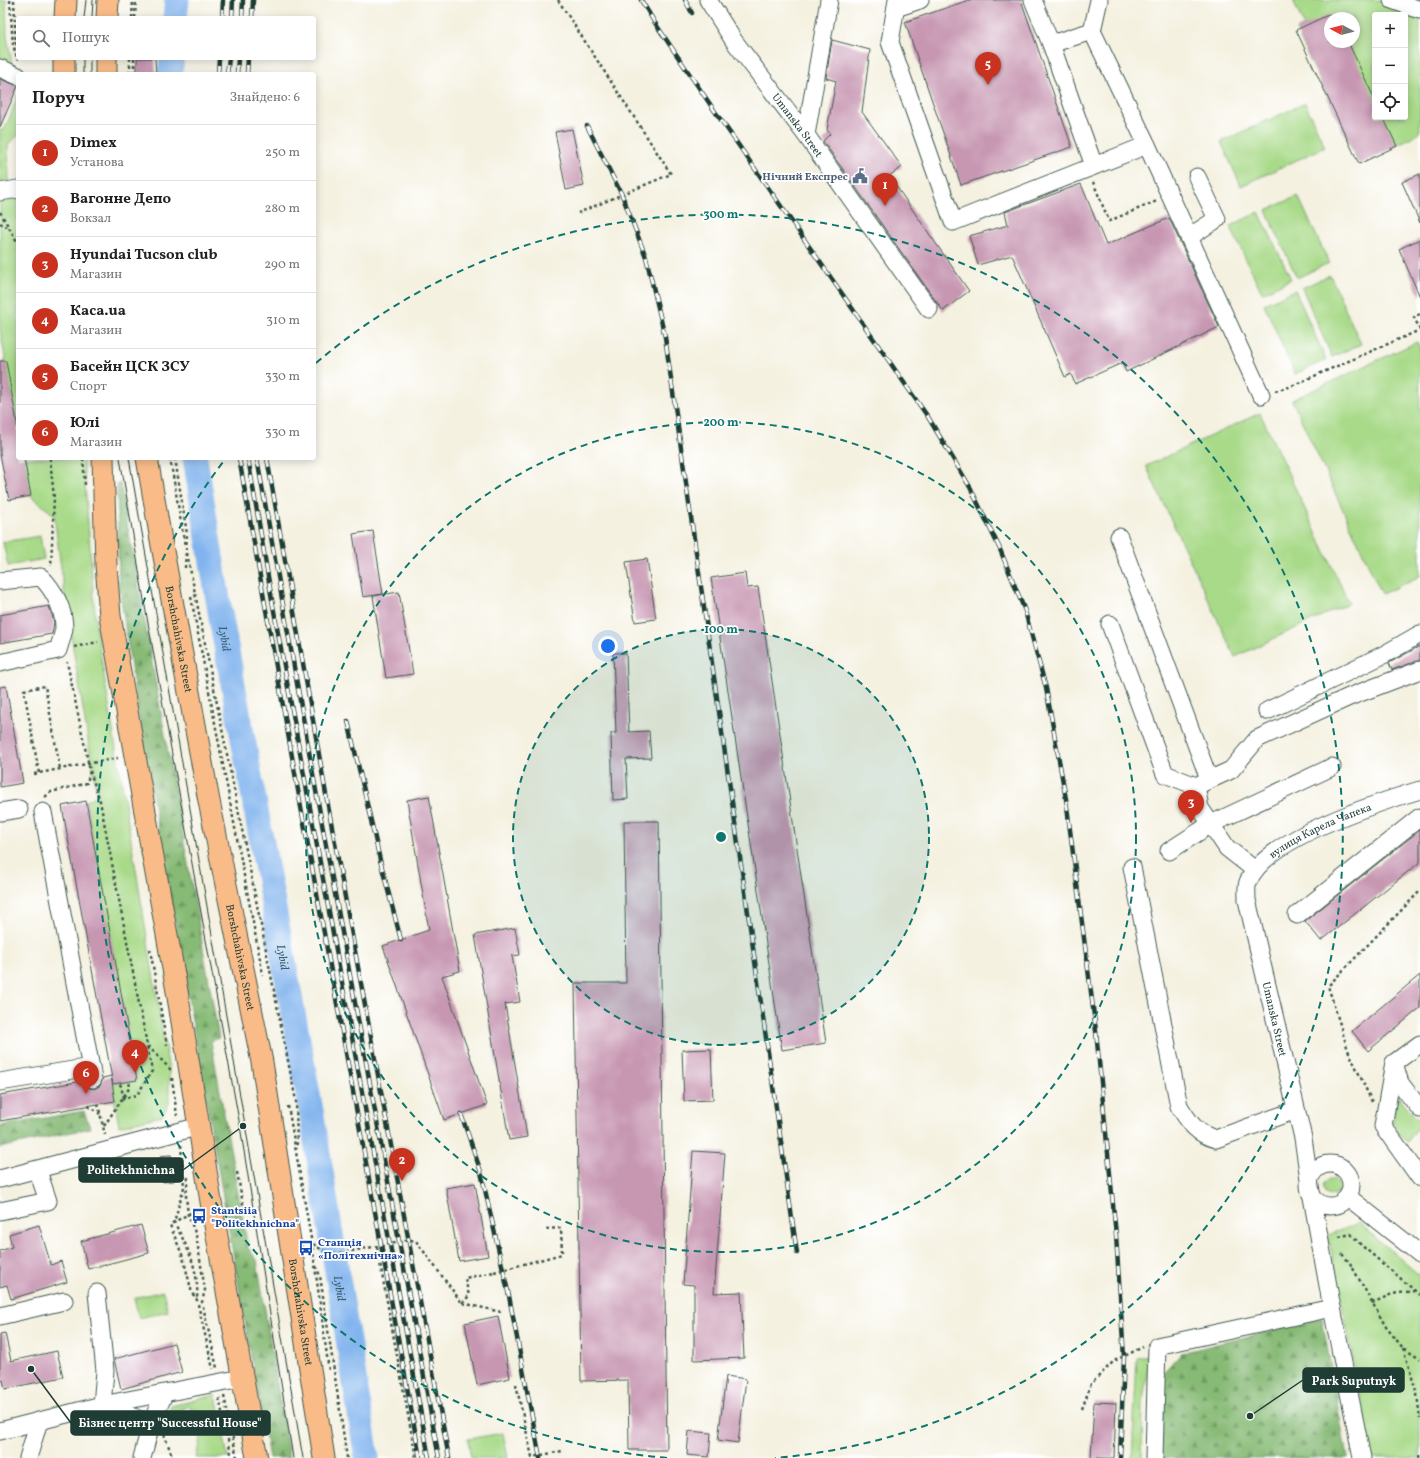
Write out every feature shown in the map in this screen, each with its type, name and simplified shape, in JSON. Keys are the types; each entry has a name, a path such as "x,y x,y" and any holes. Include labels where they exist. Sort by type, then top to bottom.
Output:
{"main road":[{"path":"65,16 66,0"},
{"path":"106,16 108,0"},
{"path":"64,60 64,72"},
{"path":"106,60 106,72"},
{"path":"103,460 106,564 110,616 257,1458"},
{"name":"Borshchahivska Street","path":"147,460 209,801 262,1062 324,1458"}],"street":[{"name":"Umanska Street","path":"708,0 734,42 806,135 929,309"},
{"path":"806,135 829,0"},
{"path":"920,0 897,4 890,42 953,222 1147,145"},
{"path":"1033,0 1051,44 1091,167"},
{"path":"1099,0 1092,32 1147,145 1262,395"},
{"path":"1392,0 1420,10"},
{"path":"1051,44 1092,32"},
{"path":"0,68 19,71"},
{"path":"1189,237 1217,219 1197,177"},
{"path":"0,192 16,189"},
{"path":"1120,537 1202,783 1200,808 1227,848 1255,870"},
{"path":"0,581 41,577 50,586 59,604 64,629 58,650 0,663"},
{"path":"1110,624 1165,774 1202,783 1230,770 1257,739 1349,697 1420,670"},
{"path":"1267,712 1385,654 1420,634"},
{"path":"1169,851 1211,824 1332,767"},
{"name":"вулиця Карела Чапека","path":"1247,900 1248,883 1255,870 1279,848 1328,824 1380,802 1420,790"},
{"path":"0,1082 92,1073 42,806"},
{"path":"0,812 19,809"},
{"path":"1298,915 1420,817"},
{"path":"1132,867 1179,1106 1187,1119 1204,1136 1216,1139 1296,1110"},
{"name":"Umanska Street","path":"1247,900 1303,1138 1332,1308 1362,1458"},
{"path":"1420,1044 1394,1063 1383,1126 1420,1178"},
{"path":"1394,1063 1400,1083 1420,1109"},
{"path":"0,1179 200,1126"},
{"path":"1303,1138 1330,1164"},
{"path":"1330,1164 1337,1165 1347,1172 1351,1186 1344,1200 1333,1206 1319,1203 1311,1192 1310,1186 1313,1173 1318,1168 1330,1164"},
{"path":"0,1211 48,1201 40,1177"},
{"path":"1344,1200 1420,1254"},
{"name":"Umanska Street","path":"1321,1248 1323,1228 1329,1216 1344,1200"},
{"path":"97,1293 105,1371 102,1405"},
{"path":"0,1316 64,1301"},
{"path":"1154,1458 1157,1346 1332,1308"},
{"path":"0,1431 102,1405 242,1378"},
{"path":"142,1458 157,1428 164,1394"},
{"path":"102,1405 157,1428"},
{"path":"28,1458 39,1421"}],"path":[{"path":"10,0 13,45 16,58"},
{"path":"14,0 16,43"},
{"path":"133,0 134,16"},
{"path":"134,16 136,0"},
{"path":"558,0 671,174 578,212"},
{"path":"16,60 19,71"},
{"path":"130,60 130,72"},
{"path":"134,60 134,72"},
{"path":"1091,167 1109,220 1170,196"},
{"path":"0,212 16,241"},
{"path":"0,223 8,228"},
{"path":"1262,395 1289,387 1420,330 1414,317 1420,314"},
{"path":"50,460 54,498 50,586"},
{"path":"170,460 186,550 296,1101 297,1156"},
{"path":"175,460 187,534 186,574"},
{"path":"189,590 264,978"},
{"path":"58,650 99,642"},
{"path":"58,650 66,659 88,764 100,801 152,1071 137,1094 124,1098"},
{"path":"39,773 24,690 44,686 60,769"},
{"path":"34,774 118,758"},
{"path":"42,806 51,792 87,784 90,771"},
{"path":"1383,1126 1348,1050 1328,986 1420,891"},
{"path":"148,1046 171,1070 180,1131 184,1187 174,1222 191,1253 198,1287 197,1300 217,1383 232,1458"},
{"path":"104,1126 124,1098 130,1087 129,1081"},
{"path":"120,1083 124,1098"},
{"path":"287,1101 312,1244 312,1256 320,1276 347,1458"},
{"path":"98,1104 105,1136"},
{"path":"88,1106 100,1114"},
{"path":"237,1172 244,1209"},
{"path":"197,1210 170,1225 184,1256 192,1293 197,1300"},
{"path":"462,1302 469,1296 465,1278 562,1254 561,1228 546,1229"},
{"path":"1339,1237 1351,1234 1361,1245 1420,1295"},
{"path":"312,1244 330,1255 410,1240 416,1241 462,1302 501,1312"},
{"path":"377,1247 416,1458"},
{"path":"1342,1254 1350,1262 1386,1327 1403,1348 1420,1360"},
{"path":"315,1264 330,1373"},
{"path":"1372,1303 1392,1294 1415,1291"},
{"path":"1082,1410 1091,1384 1114,1361 1143,1346 1157,1346"},
{"path":"1403,1348 1417,1394 1420,1419"},
{"path":"516,1384 532,1457 562,1451"},
{"path":"157,1428 173,1458"},
{"path":"1419,1458 1420,1452"}],"green space":[{"path":"0,0 6,0 7,36 12,65 0,62"},
{"path":"1293,0 1420,0 1420,133 1359,164 1296,30 1304,26"},
{"path":"16,100 16,138 8,144 9,182 0,182 0,130 3,130"},
{"path":"1305,103 1325,147 1241,186 1221,142"},
{"path":"1298,196 1329,263 1297,278 1266,210"},
{"path":"16,197 16,417 0,330 0,199"},
{"path":"1259,212 1291,279 1262,293 1230,226"},
{"path":"1330,275 1361,344 1332,357 1302,288"},
{"path":"1295,290 1326,360 1295,374 1264,304"},
{"path":"1417,342 1420,348 1420,576 1382,594 1292,400"},
{"path":"1260,413 1349,603 1235,657 1146,466"},
{"path":"24,460 83,460 96,627 169,1071 169,1104 162,1116 119,1126 112,1084 136,1080 86,801 97,795 66,605 54,515 31,496"},
{"path":"120,483 219,1038 211,1041 248,1248 257,1260 289,1458 269,1458 137,707 119,585 117,484"},
{"path":"40,536 44,559 8,566 3,542"},
{"path":"1397,1095 1420,1122 1420,1125 1407,1142 1392,1128"},
{"path":"84,1111 90,1128 0,1148 0,1126"},
{"path":"1331,1179 1338,1184 1339,1187 1334,1194 1331,1195 1324,1190 1323,1187 1328,1180"},
{"path":"1359,1223 1420,1276 1420,1458 1373,1458 1328,1235"},
{"path":"163,1291 168,1311 139,1318 134,1298"},
{"path":"1322,1318 1347,1458 1160,1458 1161,1375 1181,1353"},
{"path":"1150,1356 1143,1400 1142,1458 1132,1458 1137,1358"},
{"path":"216,1395 228,1458 196,1458 201,1435 190,1406 174,1412 170,1426 164,1425 171,1406"},
{"path":"503,1433 508,1458 471,1458 468,1439"}],"building":[{"path":"969,0 1021,0 1072,147 961,185 905,22"},
{"path":"1324,17 1324,48 1351,48 1372,94 1372,120 1384,120 1397,146 1359,164 1296,30"},
{"path":"832,40 870,50 862,112 902,167 889,176 969,291 943,311 823,141 830,134 827,130 836,81 826,78"},
{"path":"137,60 155,60 156,72 137,72"},
{"path":"0,79 16,85 16,91 0,127"},
{"path":"572,129 584,186 566,190 555,132"},
{"path":"1420,174 1420,223 1402,182"},
{"path":"1081,184 1106,245 1169,218 1219,327 1126,372 1122,363 1075,384 1071,374 1065,377 1012,255 978,265 969,236 1008,225 1005,212"},
{"path":"1420,239 1420,297 1399,249"},
{"path":"0,361 6,361 16,417 16,460 24,460 31,496 9,500 0,454"},
{"path":"373,531 383,594 363,597 353,534"},
{"path":"647,559 656,619 635,622 626,562"},
{"path":"745,573 747,588 758,587 826,1043 782,1050 711,578"},
{"path":"399,592 413,674 386,678 373,596"},
{"path":"49,606 54,622 52,634 0,643 0,615"},
{"path":"1420,646 1420,660 1392,670 1389,663"},
{"path":"613,653 626,653 629,732 649,731 651,758 626,759 628,799 613,800 611,733 616,733"},
{"path":"6,686 23,783 0,787 0,687"},
{"path":"429,796 460,971 442,976 487,1105 444,1120 383,946 429,930 407,800"},
{"path":"86,801 137,1080 113,1084 62,806"},
{"path":"624,821 659,821 667,1450 629,1450 628,1380 581,1381 575,983 626,983"},
{"path":"1420,830 1420,862 1321,941 1305,921"},
{"path":"515,928 520,955 512,956 520,1002 505,1004 527,1137 509,1140 475,935"},
{"path":"1420,975 1420,1008 1368,1051 1352,1031"},
{"path":"711,1049 713,1100 684,1101 682,1050"},
{"path":"111,1076 115,1101 0,1121 0,1095 83,1081 89,1088 94,1089 100,1086 103,1078"},
{"path":"693,1151 725,1153 714,1293 741,1292 744,1358 694,1360 694,1285 683,1284"},
{"path":"171,1155 174,1181 163,1182 160,1156"},
{"path":"475,1183 488,1256 459,1261 446,1188"},
{"path":"39,1225 51,1265 61,1261 67,1282 11,1299 7,1285 0,1287 0,1251 12,1247 9,1234"},
{"path":"141,1225 149,1253 88,1269 81,1241"},
{"path":"498,1316 510,1378 477,1385 465,1323"},
{"path":"5,1333 11,1361 57,1351 63,1377 5,1389 3,1380 0,1381 0,1334"},
{"path":"174,1343 182,1372 121,1389 114,1359"},
{"path":"726,1376 746,1379 738,1443 718,1440"},
{"path":"1094,1402 1116,1403 1114,1458 1091,1458"},
{"path":"689,1431 711,1433 709,1457 687,1455"}],"waterway":[{"name":"Lybid","path":"175,16 177,0"},
{"name":"Lybid","path":"170,72 172,60"},
{"name":"Lybid","path":"195,460 222,624 312,1116 367,1458"}],"tram line":[{"path":"84,16 86,0"},
{"path":"92,16 93,0"},
{"path":"83,60 83,72"},
{"path":"90,60 90,72"},
{"path":"120,460 146,612 240,1126 293,1458"},
{"path":"129,460 303,1458"}],"railway":[{"path":"222,16 223,0"},
{"path":"232,16 233,0"},
{"path":"242,16 243,0"},
{"path":"252,16 253,0"},
{"path":"641,0 714,110 928,417 970,487 999,547 1025,611 1046,688 1066,799 1096,1031 1116,1235 1124,1357 1120,1458"},
{"path":"685,0 692,13"},
{"path":"218,72 219,60"},
{"path":"227,72 229,60"},
{"path":"237,72 238,60"},
{"path":"247,72 248,60"},
{"path":"587,126 622,195 646,257 665,337 797,1253"},
{"path":"239,460 420,1458"},
{"path":"248,460 272,600 429,1458"},
{"path":"257,460 318,802 439,1458"},
{"path":"267,460 327,800 449,1458"},
{"path":"348,721 380,860 401,940"},
{"path":"461,1114 481,1172 509,1296 540,1458"}],"place":[{"name":"Басейн ЦСК ЗСУ","path":"988,85"},
{"name":"Нічний Експрес","path":"860,176"},
{"name":"Dimex","path":"885,206"},
{"name":"Hyundai Tucson club","path":"1191,823"},
{"name":"Каса.ua","path":"135,1073"},
{"name":"Юлі","path":"86,1094"},
{"name":"Politekhnichna","path":"243,1126"},
{"name":"Вагонне Депо","path":"402,1181"},
{"name":"Stantsiia \"Politekhnichna\"","path":"199,1216"},
{"name":"Станція «Політехнічна»","path":"306,1248"},
{"name":"Бізнес центр \"Successful House\"","path":"31,1369"},
{"name":"Park Suputnyk","path":"1250,1416"}]}
